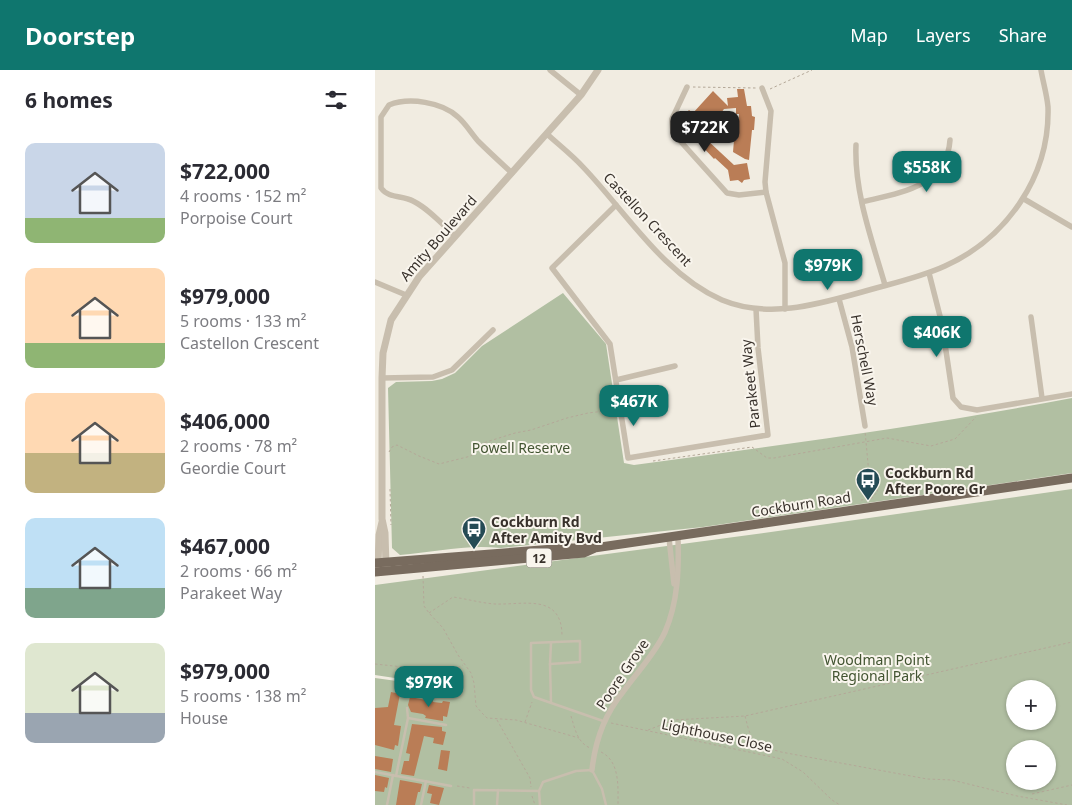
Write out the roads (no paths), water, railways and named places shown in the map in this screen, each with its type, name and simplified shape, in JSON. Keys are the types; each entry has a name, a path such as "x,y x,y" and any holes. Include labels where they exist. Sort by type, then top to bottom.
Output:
{"main road":[{"name":"Cockburn Road","path":"380,567 584,553 594,548 673,538 1072,478"}],"street":[{"path":"550,70 581,95"},
{"name":"Amity Boulevard","path":"380,567 383,353 391,320 419,277 581,95 598,70"},
{"name":"Castellon Crescent","path":"547,134 579,163 651,244 684,277 720,299 741,306 756,309 785,310 839,299 929,273 959,260 987,240 1002,226 1023,199 1037,174 1046,136 1048,106 1041,70"},
{"path":"687,87 672,119 673,132 727,193 739,195 766,192"},
{"path":"762,88 771,111 765,182 766,192 785,263 785,310"},
{"path":"455,236 418,203 410,199 387,194 381,188 381,118 385,109 393,103 422,102 437,104 457,116 477,140 512,172"},
{"path":"862,202 911,190 929,180 942,166 949,149 950,140"},
{"path":"856,145 855,162 862,202 885,285"},
{"path":"1023,199 1072,227"},
{"name":"Parakeet Way","path":"617,205 552,268 610,344 628,458 767,435 756,309"},
{"path":"929,273 942,324 953,398 961,407 977,410 1072,394"},
{"path":"375,282 406,295"},
{"name":"Herschell Way","path":"839,299 852,347 865,426"},
{"path":"1031,317 1042,398"},
{"path":"382,378 433,377 452,370 493,330"},
{"path":"616,380 675,366"},
{"name":"Poore Grove","path":"673,538 675,594"},
{"name":"Poore Grove","path":"592,770 594,750 611,709 651,656 665,632 672,609 679,572 673,538"}],"lane":[{"path":"550,664 580,662 581,641 531,643 531,690 534,697 605,722"},
{"path":"551,643 551,702"},
{"path":"387,805 408,718 407,708"},
{"path":"408,718 445,725"},
{"path":"541,805 539,791 543,782 576,771 592,770 602,789 606,805"},
{"path":"375,772 451,786"},
{"path":"421,805 426,781"},
{"path":"474,805 474,790 539,791"},
{"path":"497,805 498,790"}],"place":[{"name":"Cockburn Rd After Poore Gr","path":"868,501"},
{"name":"Cockburn Rd After Amity Bvd","path":"474,550"}],"park label":[{"name":"Powell Reserve","path":"521,447"},
{"name":"Woodman Point Regional Park","path":"877,668"}]}
